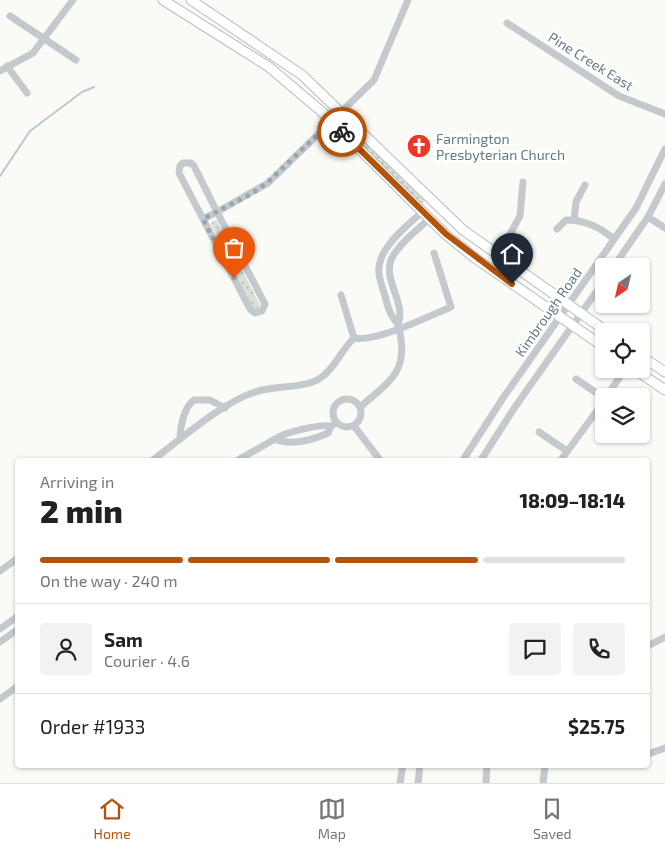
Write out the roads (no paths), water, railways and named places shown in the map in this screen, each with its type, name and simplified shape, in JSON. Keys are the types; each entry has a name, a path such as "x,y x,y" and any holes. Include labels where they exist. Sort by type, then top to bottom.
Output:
{"main road":[{"path":"163,0 269,67 331,122 378,169 428,207 595,323"},
{"path":"191,0 288,64 342,112 428,207 429,219 475,258 595,341"},
{"path":"650,362 665,372"},
{"path":"647,378 665,390"}],"street":[{"path":"0,71 33,53 64,15 73,0"},
{"path":"203,219 268,182 374,80 408,0"},
{"path":"10,16 76,60"},
{"name":"Pine Creek East","path":"508,22 619,96 665,114"},
{"path":"7,66 27,93"},
{"name":"Kimbrough Road","path":"464,458 503,398 636,208 665,149"},
{"path":"183,163 194,166 217,212 265,304 260,312 255,313 250,309 203,219 180,173 180,166 183,163"},
{"path":"498,256 520,216 523,182"},
{"path":"619,258 648,216 665,184"},
{"path":"574,220 576,202 585,186"},
{"path":"360,407 390,382 398,369 404,347 399,326 390,313 378,272 380,266 393,240 428,207"},
{"path":"648,216 665,228"},
{"path":"399,326 402,316 389,276 391,260 398,249 429,219"},
{"path":"557,229 566,220 574,220 591,223 614,239"},
{"path":"354,338 361,340 451,306 434,253"},
{"name":"Kimbrough Road","path":"482,458 595,294"},
{"path":"341,295 354,338"},
{"path":"156,458 225,408 254,392 312,382 320,378 328,372 344,347 354,338"},
{"path":"576,379 595,391"},
{"path":"242,458 283,433 312,429 324,424 334,425 344,427 354,426 362,416 360,407 349,399 340,401 333,413 334,425 328,433 314,438 284,443 275,439"},
{"path":"180,439 180,431 187,409 194,400 210,400 225,408"},
{"path":"562,458 595,412"},
{"path":"354,426 378,458"},
{"path":"312,429 314,438"},
{"path":"538,432 567,451"},
{"path":"0,571 15,560"},
{"path":"0,629 15,618"},
{"path":"0,642 15,631"},
{"path":"650,645 665,637"},
{"path":"0,699 15,688"},
{"path":"650,753 665,748"},
{"path":"400,783 402,768"},
{"path":"418,783 420,768"},
{"path":"486,783 487,768"},
{"path":"543,783 544,768"}],"waterway":[{"path":"0,176 30,131 82,92 94,87"}],"place":[{"name":"Farmington Presbyterian Church","path":"419,146"}]}
